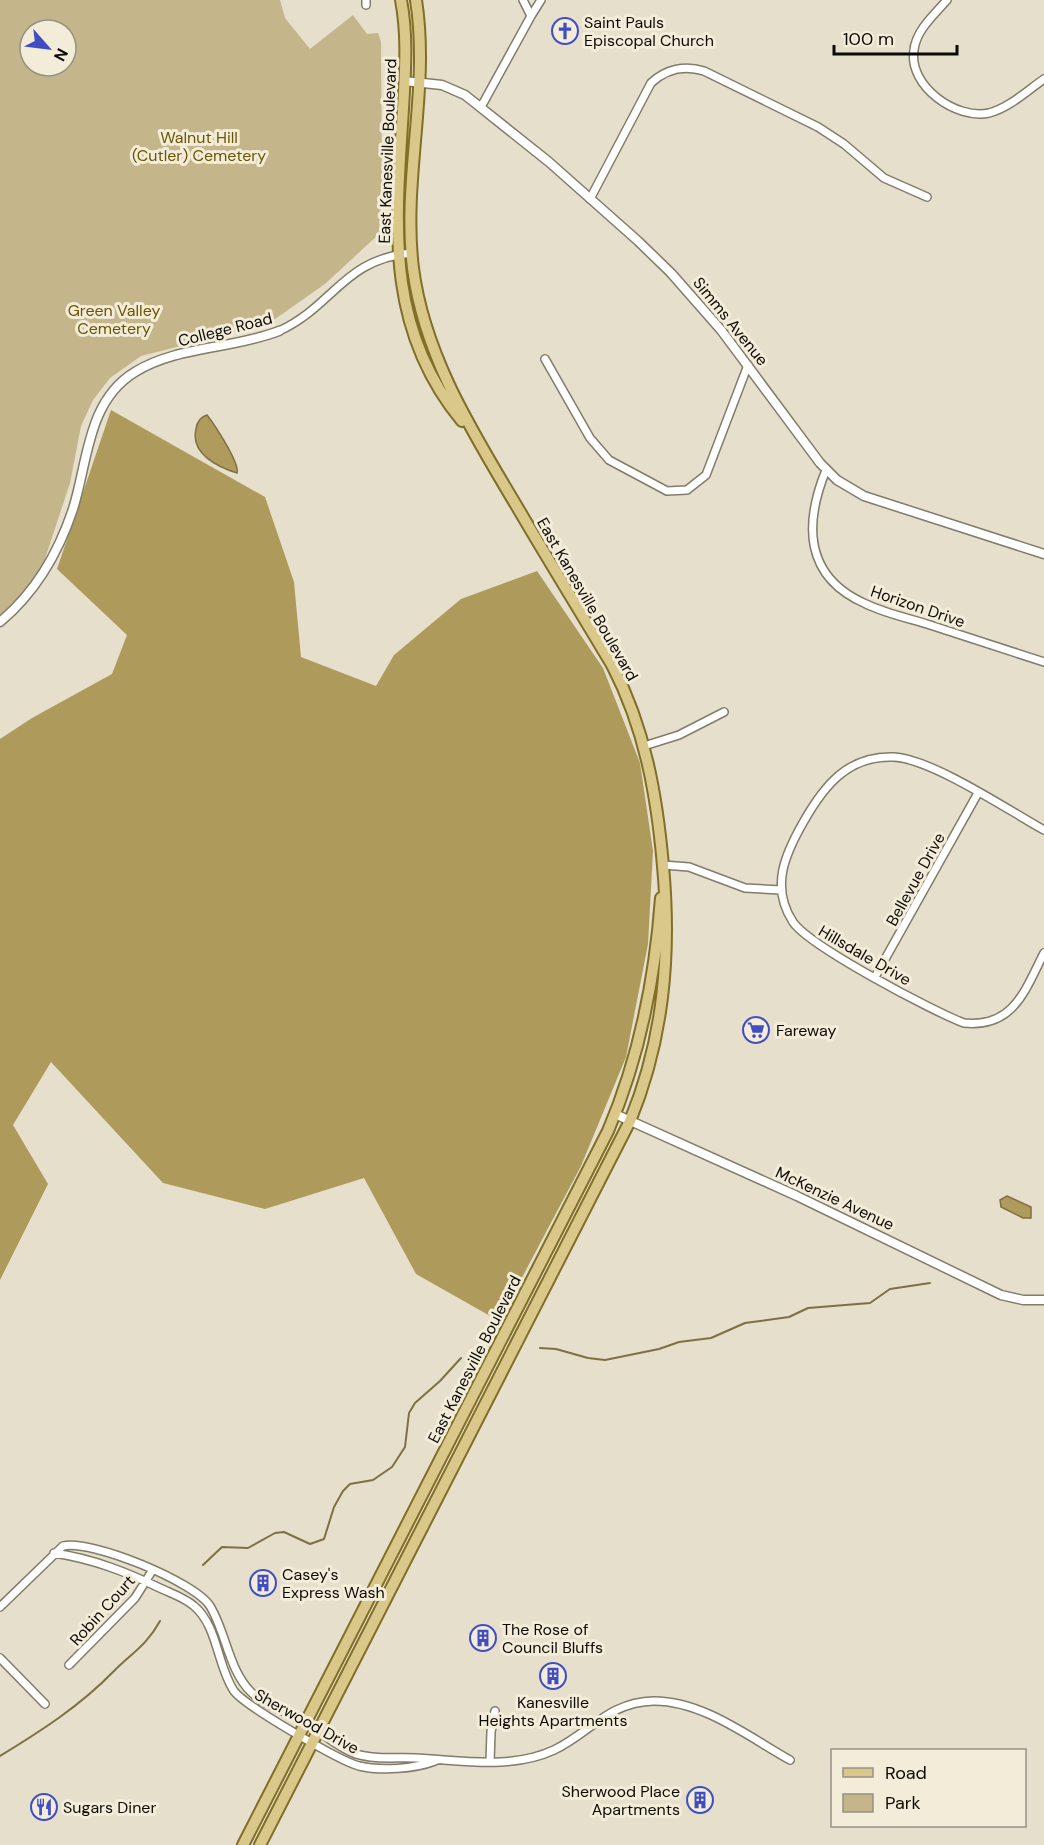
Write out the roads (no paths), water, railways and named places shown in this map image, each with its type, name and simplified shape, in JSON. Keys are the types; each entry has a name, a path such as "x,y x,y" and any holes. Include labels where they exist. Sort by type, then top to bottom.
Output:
{"main road":[{"name":"East Kanesville Boulevard","path":"260,1845 630,1121 653,1052 662,1004 668,936 657,803 644,746 629,702 612,665 470,430 441,393 421,354 407,311 398,254 397,210 406,38 401,0"},
{"name":"East Kanesville Boulevard","path":"416,0 420,38 412,193 412,253 418,295 430,337 470,430"},
{"name":"East Kanesville Boulevard","path":"243,1845 598,1153 615,1114 645,1022 659,928 663,865"}],"street":[{"path":"523,0 531,16"},
{"path":"481,107 541,0"},
{"path":"946,0 918,35 913,52 919,75 934,95 960,111 974,114 990,113 1044,79"},
{"path":"590,199 651,83 661,75 686,68 704,71 818,127 838,139 884,178 927,197"},
{"name":"Simms Avenue","path":"404,81 452,87 481,107 590,199 671,273 748,365 826,470 848,488 883,504 1044,554"},
{"name":"College Road","path":"0,622 31,593 56,550 78,492 91,432 105,402 118,385 134,372 156,362 261,338 279,331 310,313 360,267 398,254 412,253"},
{"path":"545,359 602,454 662,490 676,492 697,484 706,475 748,365"},
{"name":"Horizon Drive","path":"826,470 815,497 811,526 817,556 839,587 867,605 1044,662"},
{"path":"644,746 679,735 724,712"},
{"path":"663,865 689,867 745,888 781,890 785,856 828,784 845,769 871,759 892,757 910,760 1044,830"},
{"name":"Bellevue Drive","path":"875,977 978,794"},
{"name":"Hillsdale Drive","path":"781,890 788,913 798,929 815,943 954,1020 982,1024 998,1020 1015,1007 1044,953"},
{"name":"McKenzie Avenue","path":"615,1114 797,1196 1001,1295 1023,1300 1044,1300"},
{"name":"Sherwood Drive","path":"54,1553 63,1546 84,1546 116,1555 194,1590 209,1604 239,1674 252,1694 305,1722 325,1737 359,1755 435,1761 490,1762 542,1756 562,1746 610,1712 654,1701 683,1706 704,1713 790,1760"},
{"path":"0,1607 54,1553"},
{"name":"Sherwood Drive","path":"54,1553 103,1563 185,1599 202,1614 228,1680 243,1702 312,1742 361,1766 419,1766 435,1761"},
{"name":"Robin Court","path":"69,1665 135,1598 152,1571"},
{"path":"0,1658 45,1704"},
{"path":"490,1762 491,1732 495,1712"}],"waterway":[{"path":"540,1348 556,1349 605,1360 659,1349 679,1342 711,1338 745,1323 789,1317 808,1308 870,1303 890,1289 930,1283"},
{"path":"203,1565 222,1547 248,1548 275,1533 284,1532 310,1544 324,1539 334,1507 343,1491 350,1484 373,1480 392,1467 405,1447 409,1413 415,1403 461,1358"},
{"path":"0,1756 88,1696 144,1643 160,1621"}],"place":[{"name":"Saint Pauls Episcopal Church","path":"565,31"},
{"name":"Fareway","path":"756,1030"},
{"name":"Casey's Express Wash","path":"263,1583"},
{"name":"The Rose of Council Bluffs","path":"483,1638"},
{"name":"Kanesville Heights Apartments","path":"553,1676"},
{"name":"Sherwood Place Apartments","path":"700,1800"},
{"name":"Sugars Diner","path":"44,1807"}],"park label":[{"name":"Walnut Hill (Cutler) Cemetery","path":"199,146"},
{"name":"Green Valley Cemetery","path":"114,319"}]}
